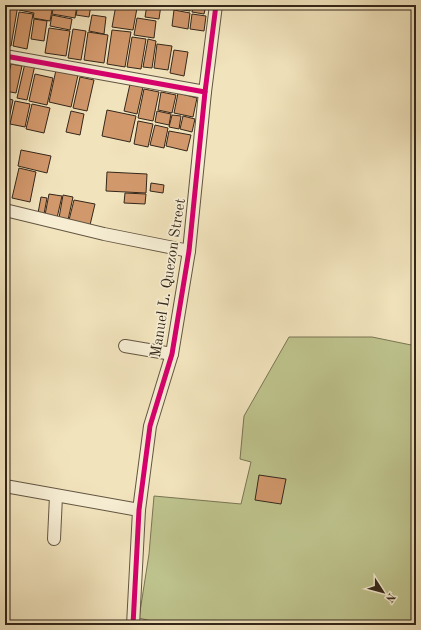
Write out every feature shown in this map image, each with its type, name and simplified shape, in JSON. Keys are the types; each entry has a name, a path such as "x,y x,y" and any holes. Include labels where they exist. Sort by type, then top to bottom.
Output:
{"street":[{"name":"Manuel L. Quezon Street","path":"133,625 139,510 150,426 172,354 189,251 205,92 216,5"},
{"path":"5,56 205,92"},
{"path":"5,210 104,234 189,251"},
{"path":"125,346 172,354"},
{"path":"5,486 139,510"},
{"path":"54,539 56,496"}],"green space":[{"path":"289,337 372,337 416,346 416,625 167,625 139,618 149,554 154,496 241,504 251,462 240,459 244,416"}],"building":[{"path":"5,5 18,5 11,46 5,45"},
{"path":"20,5 53,5 50,21 33,18 34,13 19,10"},
{"path":"54,5 77,5 75,18 52,14"},
{"path":"78,5 91,5 89,17 76,15"},
{"path":"116,5 137,8 133,30 112,27"},
{"path":"130,5 145,5 144,8"},
{"path":"147,5 161,5 159,19 145,17"},
{"path":"163,5 191,5 190,11 163,7"},
{"path":"193,5 206,5 204,14 192,12"},
{"path":"174,10 190,13 188,29 172,26"},
{"path":"19,12 33,14 27,49 13,46"},
{"path":"192,14 206,16 204,31 190,29"},
{"path":"52,15 72,19 70,30 50,26"},
{"path":"92,15 106,17 104,34 89,31"},
{"path":"137,18 156,21 154,38 134,35"},
{"path":"34,19 47,21 44,41 31,39"},
{"path":"49,28 70,31 66,56 45,53"},
{"path":"73,29 86,31 81,60 68,58"},
{"path":"112,30 131,32 125,67 107,64"},
{"path":"88,32 108,35 104,63 84,60"},
{"path":"132,37 146,39 141,69 127,67"},
{"path":"148,39 156,41 152,68 143,67"},
{"path":"157,44 172,46 168,70 154,68"},
{"path":"174,50 188,52 184,76 170,73"},
{"path":"25,63 35,65 27,100 17,98"},
{"path":"11,64 22,66 16,93 5,91"},
{"path":"5,66 9,67 5,85"},
{"path":"56,70 78,75 71,107 49,102"},
{"path":"35,74 53,78 47,105 29,101"},
{"path":"80,77 94,80 87,111 73,108"},
{"path":"130,84 143,87 137,114 124,111"},
{"path":"144,89 159,92 153,121 138,118"},
{"path":"161,92 176,95 172,113 158,110"},
{"path":"178,93 197,98 193,117 174,113"},
{"path":"5,98 13,100 8,123 5,122"},
{"path":"15,101 30,104 25,127 10,124"},
{"path":"32,104 50,108 44,133 26,129"},
{"path":"107,110 136,116 130,142 102,136"},
{"path":"71,111 84,114 80,135 66,132"},
{"path":"157,111 171,114 169,125 155,122"},
{"path":"172,115 181,116 179,129 169,127"},
{"path":"183,116 195,119 192,132 180,129"},
{"path":"138,121 153,124 148,147 134,144"},
{"path":"155,125 168,128 164,148 150,145"},
{"path":"169,131 191,135 187,151 166,146"},
{"path":"21,150 51,156 47,173 18,166"},
{"path":"19,168 36,172 30,202 12,198"},
{"path":"107,172 147,174 146,193 106,191"},
{"path":"151,183 164,185 163,193 150,191"},
{"path":"125,193 146,194 145,204 124,203"},
{"path":"49,194 62,196 57,218 45,215"},
{"path":"63,195 73,197 68,220 59,218"},
{"path":"41,197 47,198 44,214 38,213"},
{"path":"74,200 95,204 90,225 69,220"},
{"path":"259,475 286,479 281,504 255,500"}],"cycle path":[{"path":"133,625 139,510 150,426 172,354 189,251 205,92 216,5"},
{"path":"5,56 205,92"}]}
